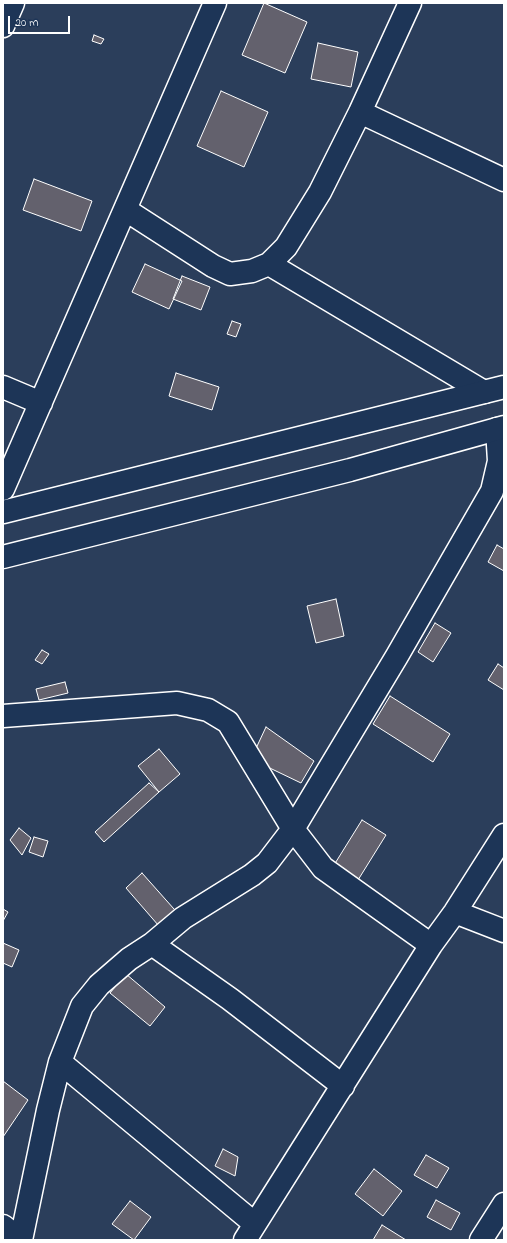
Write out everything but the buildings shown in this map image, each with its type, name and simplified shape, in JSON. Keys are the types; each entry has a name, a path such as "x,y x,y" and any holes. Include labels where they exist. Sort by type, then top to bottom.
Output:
{"street":[{"path":"3,26 13,3"},
{"path":"3,489 215,3"},
{"path":"126,210 213,266 230,274 252,271 269,264 286,247 320,192 360,112 410,3"},
{"path":"360,112 504,180"},
{"path":"269,264 494,390"},
{"path":"3,386 41,403"},
{"path":"3,512 494,390"},
{"path":"3,557 342,472 501,428 499,461 492,491 397,656 294,829 267,863 183,918 152,944 129,959 99,985 82,1006 60,1062 48,1110 21,1240 3,1226"},
{"path":"3,716 177,703 208,710 228,722 294,829 324,868 431,945"},
{"path":"60,1062 250,1232 431,945 455,912 504,835"},
{"path":"455,912 504,931"},
{"path":"152,944 230,999 343,1086"},
{"path":"481,1240 504,1204"}]}
